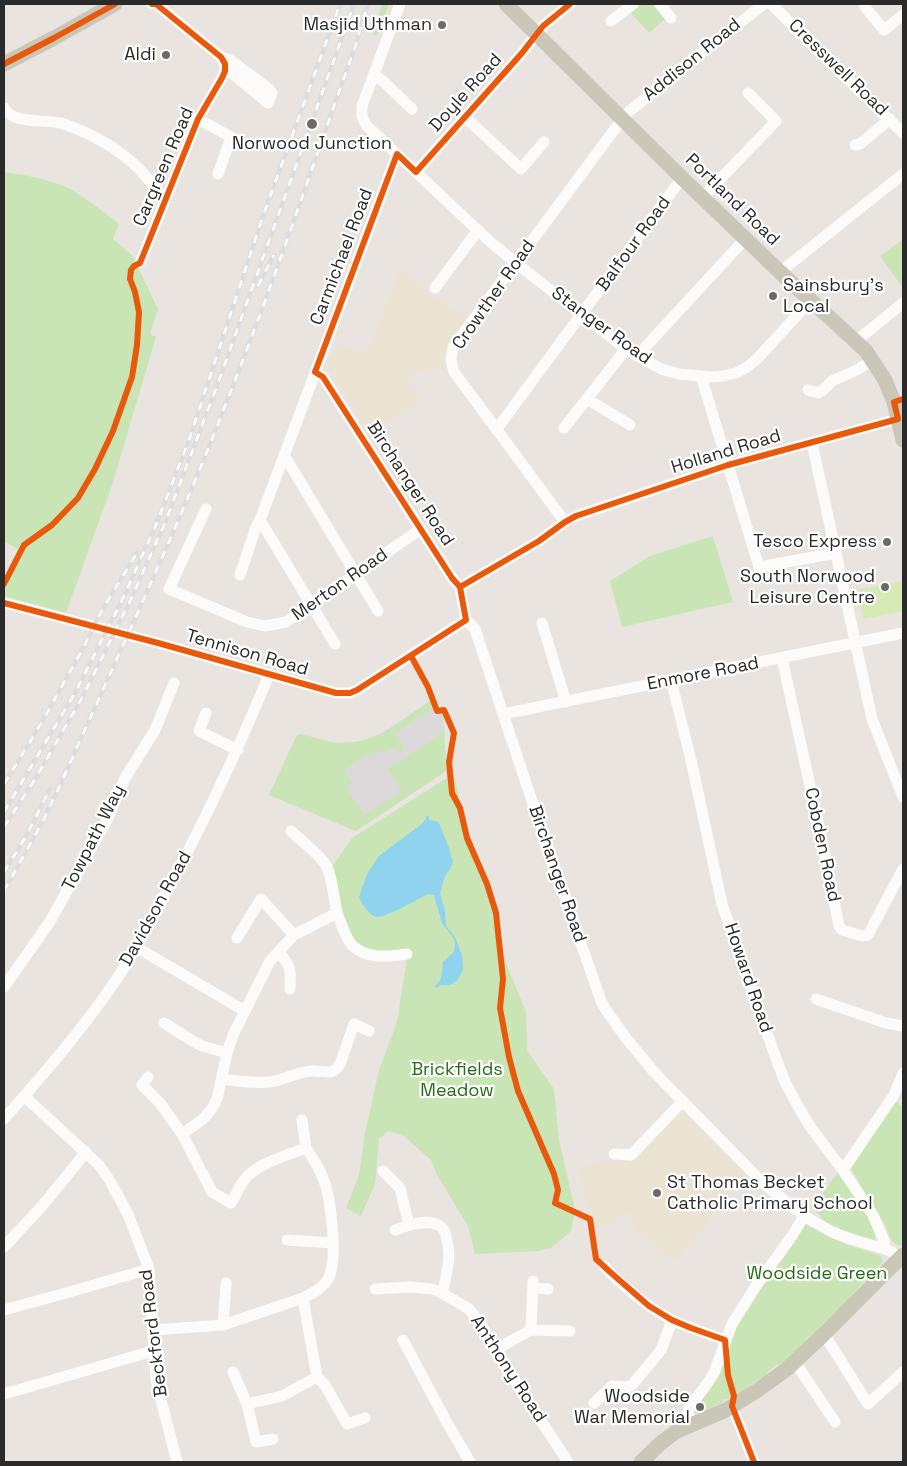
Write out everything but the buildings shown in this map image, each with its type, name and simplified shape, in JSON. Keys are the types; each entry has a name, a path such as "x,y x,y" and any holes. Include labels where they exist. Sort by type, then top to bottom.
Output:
{"main road":[{"path":"4,64 115,4"},
{"name":"Portland Road","path":"506,4 682,178 866,351 898,400 898,419 903,440"},
{"path":"641,1462 677,1431 732,1406 758,1390 795,1362 901,1257"}],"street":[{"path":"152,4 156,4 221,57 230,60 269,89 272,92 268,103 232,74 225,71 225,64 221,57"},
{"path":"400,4 374,75 384,82 405,107"},
{"name":"Doyle Road","path":"416,172 538,34 541,28 570,4"},
{"path":"611,22 633,4"},
{"path":"660,4 671,18"},
{"name":"Addison Road","path":"622,118 764,4"},
{"name":"Cresswell Road","path":"772,4 903,134"},
{"path":"865,7 884,30 903,15"},
{"name":"Cargreen Road","path":"140,263 198,119 225,71"},
{"name":"Stanger Road","path":"374,75 362,106 362,116 368,127 516,263 626,349 654,366 669,372 701,376 723,376 736,373 757,359 811,300"},
{"path":"703,197 776,121 748,92"},
{"path":"4,108 9,115 62,123 98,137 128,157 150,181 164,203"},
{"path":"465,117 521,169 544,142"},
{"name":"Crowther Road","path":"565,522 454,372 451,360 453,347 622,118"},
{"path":"198,119 231,137 218,174"},
{"path":"855,145 860,144 890,119"},
{"name":"Carmichael Road","path":"240,574 397,154"},
{"path":"780,272 903,174"},
{"name":"Balfour Road","path":"496,430 682,178"},
{"path":"435,288 478,230"},
{"path":"637,356 746,238"},
{"path":"856,341 903,303"},
{"path":"564,428 626,349"},
{"path":"808,390 818,393 832,380 860,369 872,360"},
{"name":"Birchanger Road","path":"315,372 323,377 452,578 460,587 466,620 475,629 601,1001 631,1044 654,1072 763,1183 804,1216 834,1233 886,1249 901,1257"},
{"path":"701,376 758,567 836,553"},
{"path":"587,399 630,426"},
{"name":"Holland Road","path":"460,587 576,516 728,465 898,419"},
{"path":"812,443 872,719 903,797"},
{"path":"284,455 378,611"},
{"name":"Merton Road","path":"206,509 169,589 247,622 265,626 286,622 421,529"},
{"path":"260,520 335,644"},
{"name":"Tennison Road","path":"4,603 336,694 350,693 358,690 466,620"},
{"path":"542,624 566,702"},
{"name":"Enmore Road","path":"503,714 903,633"},
{"name":"Cobden Road","path":"782,658 839,926 842,930 863,936 868,934 903,869"},
{"name":"Davidson Road","path":"4,1120 83,1025 116,980 136,947 192,843 238,750 269,675"},
{"name":"Howard Road","path":"671,680 689,752 722,904 785,1082 809,1125 842,1169 872,1215 884,1240 886,1249"},
{"name":"Towpath Way","path":"4,987 49,922 107,820 125,778 155,730 174,683"},
{"path":"206,713 199,731 238,750"},
{"path":"291,831 322,860 326,867 337,913 352,946 372,956 407,954"},
{"path":"237,938 261,899 294,935"},
{"path":"182,1134 205,1119 217,1099 232,1035 270,961 294,935 337,913"},
{"path":"136,947 245,1011"},
{"path":"279,952 290,967 290,988"},
{"path":"816,999 886,1023 903,1026"},
{"path":"164,1023 193,1041 227,1053"},
{"path":"222,1079 261,1083 312,1071 332,1072 337,1070 340,1064 354,1024 369,1030"},
{"path":"842,1169 899,1098 903,1073"},
{"path":"141,1080 182,1134 212,1192 231,1203 246,1178 256,1170 269,1162 306,1148"},
{"name":"Beckford Road","path":"24,1096 99,1165 128,1214 149,1269 156,1381 177,1462"},
{"path":"614,1154 631,1154 683,1101"},
{"path":"153,1330 223,1326 303,1298 314,1293 324,1285 333,1265 331,1216 323,1178 306,1148 302,1120"},
{"path":"4,1247 43,1205 86,1152"},
{"path":"383,1171 400,1188 409,1225"},
{"path":"692,1424 688,1413 689,1408 714,1373 725,1340 740,1312 804,1216"},
{"path":"395,1230 420,1223 441,1226 448,1242 450,1261 442,1293"},
{"path":"287,1240 333,1243"},
{"path":"603,1266 649,1306 672,1320 725,1340"},
{"path":"4,1310 149,1269"},
{"path":"223,1326 226,1283"},
{"path":"531,1330 533,1285 548,1289"},
{"name":"Anthony Road","path":"375,1289 420,1287 442,1293 469,1309 481,1324 495,1350 567,1462"},
{"path":"303,1298 318,1377 325,1384 347,1424 365,1418"},
{"path":"594,1403 612,1386 626,1387 633,1384 661,1350 672,1320"},
{"path":"495,1350 531,1330 570,1330"},
{"path":"824,1334 868,1404 903,1372"},
{"path":"403,1340 446,1422 470,1462"},
{"path":"4,1394 153,1351"},
{"path":"795,1362 835,1422"},
{"path":"233,1372 247,1404 256,1442 273,1439"},
{"path":"247,1404 282,1396 318,1377"},
{"path":"732,1406 754,1462"}],"shaded area":[{"path":"401,265 435,300 438,298 465,317 448,343 444,356 444,366 406,376 421,400 369,433 331,372 330,356 338,344 362,353 371,347"},
{"path":"430,701 435,716 442,712 443,715 446,771 356,831 269,795 297,735 300,734 337,743 363,741 382,733"},
{"name":"St Thomas Becket Catholic Primary School","path":"676,1110 680,1110 745,1173 676,1262 634,1228 632,1215 624,1213 618,1215 611,1224 602,1228 600,1226 593,1228 577,1168 598,1163 626,1161"}],"green space":[{"path":"382,4 389,4 378,34 373,36"},
{"path":"642,4 652,4 665,19 649,33 631,13"},
{"path":"4,172 53,182 68,188 88,200 119,224 113,239 132,255 158,309 150,334 156,337 112,485 66,613 4,596 4,579 18,549 4,542"},
{"path":"903,239 903,288 880,256"},
{"path":"713,536 733,602 622,627 610,581 650,556"},
{"name":"South Norwood Leisure Centre","path":"903,581 903,611 863,619 857,590"},
{"path":"430,701 432,709 395,733 404,747 401,749 402,751 399,753 394,746 384,753 382,750 374,755 372,752 346,769 344,771 352,783 346,788 365,815 402,791 388,769 438,736 443,728 444,719 446,771 356,831 269,795 297,735 300,734 339,743 352,743 364,740 388,730"},
{"name":"Brickfields Meadow","path":"454,775 475,865 485,878 506,963 526,1012 527,1050 554,1089 559,1140 575,1210 571,1231 551,1248 538,1251 475,1254 468,1226 437,1175 431,1160 404,1136 389,1131 379,1139 375,1184 361,1216 346,1208 359,1175 365,1133 379,1070 397,1022 407,959 349,948 330,870 352,838"},
{"name":"Woodside Green","path":"896,1101 903,1107 903,1244 901,1246 892,1241 884,1223 851,1168 851,1164"},
{"name":"Woodside Green","path":"837,1174 840,1174 866,1213 876,1238 873,1241 842,1233 839,1227 831,1226 821,1219 821,1216 815,1211 816,1207 814,1204"},
{"name":"Woodside Green","path":"805,1224 845,1244 880,1255 883,1262 849,1300 825,1321 817,1332 807,1338 804,1345 781,1365 777,1365 767,1372 767,1375 743,1391 700,1413 695,1413 694,1407 735,1327"}],"water":[{"path":"427,816 429,816 429,820 439,823 453,862 445,876 440,893 445,911 446,926 456,939 463,964 463,970 457,981 450,985 441,985 436,988 435,986 441,978 443,962 454,952 455,944 454,939 442,923 434,895 426,895 380,917 371,914 359,897 367,874 379,856 423,823"}],"railway":[{"path":"4,812 75,693 123,598 156,525 189,440 263,216 340,4"},
{"path":"4,827 37,776 83,696 130,601 165,523 217,386 354,4"},
{"path":"4,891 44,819 62,781 166,548 206,453 275,272 355,47 368,4"},
{"path":"258,286 274,255"},
{"path":"4,784 42,722 102,610 137,553"},
{"path":"4,872 25,838 50,789"}],"cycle path":[{"path":"4,64 115,4"},
{"path":"4,584 24,545 52,525 78,498 95,469 113,431 132,377 137,345 139,312 130,279 131,270 140,263 198,119 225,71 225,64 221,57 156,4 152,4"},
{"path":"4,603 158,643 336,693 350,693 357,690 466,620 460,587 452,578 323,377 315,372 397,154 416,172 522,53 543,26 570,4"},
{"path":"460,587 539,541 576,516 728,465 898,419 894,402 903,399"},
{"path":"411,656 428,687 437,711 444,710 454,733 449,762 452,793 460,808 467,838 487,884 496,913 503,979 500,1008 509,1057 518,1091 554,1174 558,1190 555,1203 590,1219 596,1259 649,1306 672,1320 725,1340 728,1375 734,1396 732,1406 754,1462"}],"place":[{"name":"Masjid Uthman","path":"442,25"},
{"name":"Aldi","path":"166,55"},
{"name":"Norwood Junction","path":"312,124"},
{"name":"Sainsbury's Local","path":"773,296"},
{"name":"Tesco Express","path":"887,542"},
{"name":"South Norwood Leisure Centre","path":"885,587"},
{"name":"St Thomas Becket Catholic Primary School","path":"657,1193"},
{"name":"Woodside War Memorial","path":"700,1407"}]}
